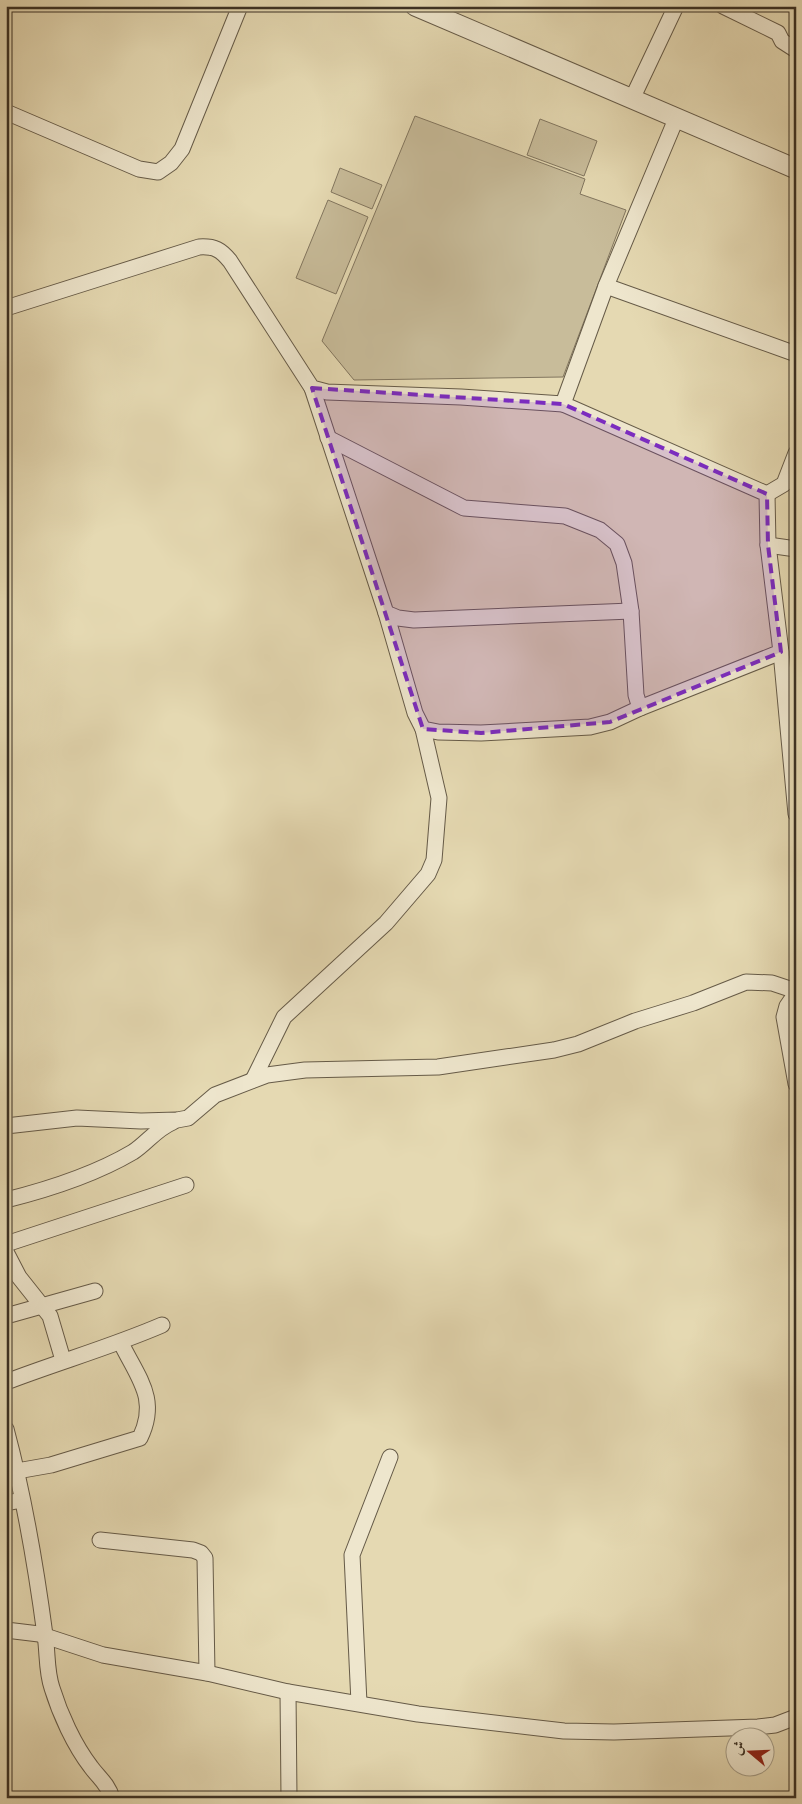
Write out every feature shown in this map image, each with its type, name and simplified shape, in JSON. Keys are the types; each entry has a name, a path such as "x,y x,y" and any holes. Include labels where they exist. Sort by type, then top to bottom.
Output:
{"street":[{"path":"6,112 139,169 158,172 171,163 182,149 240,6"},
{"path":"415,6 796,170"},
{"path":"632,100 676,6"},
{"path":"723,6 778,33 787,45 796,50"},
{"path":"563,404 606,286 676,119"},
{"path":"6,308 199,247 211,246 221,250 312,388 386,613 415,713 423,729 439,798 434,860 428,874 386,923 284,1017 253,1080"},
{"path":"606,286 796,354"},
{"path":"312,388 327,392 461,397 563,404 768,494"},
{"path":"328,438 464,508 566,516 600,530 617,544 622,557 631,611 636,695 640,708"},
{"path":"768,494 784,484 796,453"},
{"path":"768,494 768,545 781,652 796,814"},
{"path":"768,545 796,549"},
{"path":"386,613 398,618 414,620 631,611"},
{"path":"423,729 438,732 482,733 590,727 610,722 640,708 781,652"},
{"path":"6,1126 77,1118 141,1121 177,1120 188,1118 215,1096 266,1075 288,1072 438,1067 554,1050 578,1044 635,1021 693,1003 746,982 772,983 796,992 787,1006 784,1017 796,1084"},
{"path":"6,1200 39,1192 108,1165 137,1149 158,1130 177,1120"},
{"path":"6,1244 186,1184"},
{"path":"6,1252 19,1277 44,1306 56,1331 63,1360"},
{"path":"6,1316 95,1291"},
{"path":"6,1382 63,1360 120,1343 162,1325"},
{"path":"17,1471 51,1466 140,1438 149,1412 149,1400 120,1343"},
{"path":"6,1429 17,1471 33,1552 46,1637 47,1667 52,1690 70,1731 90,1766 109,1787 112,1798"},
{"path":"358,1703 352,1555 390,1457"},
{"path":"6,1503 22,1500"},
{"path":"100,1540 193,1550 201,1553 205,1558 207,1575 207,1673"},
{"path":"6,1630 46,1637 103,1655 207,1673 288,1692 418,1714 564,1731 614,1732 758,1727 775,1725 796,1718"},
{"path":"288,1692 288,1798"}],"highlighted area":[{"path":"312,388 563,404 767,494 768,545 781,652 610,722 481,733 423,729"}],"shaded area":[{"path":"415,116 585,179 580,194 626,210 563,377 354,380 322,341"},
{"path":"540,119 597,141 584,176 527,155"},
{"path":"340,168 382,185 372,209 331,192"},
{"path":"328,200 368,217 336,294 296,278"}]}
